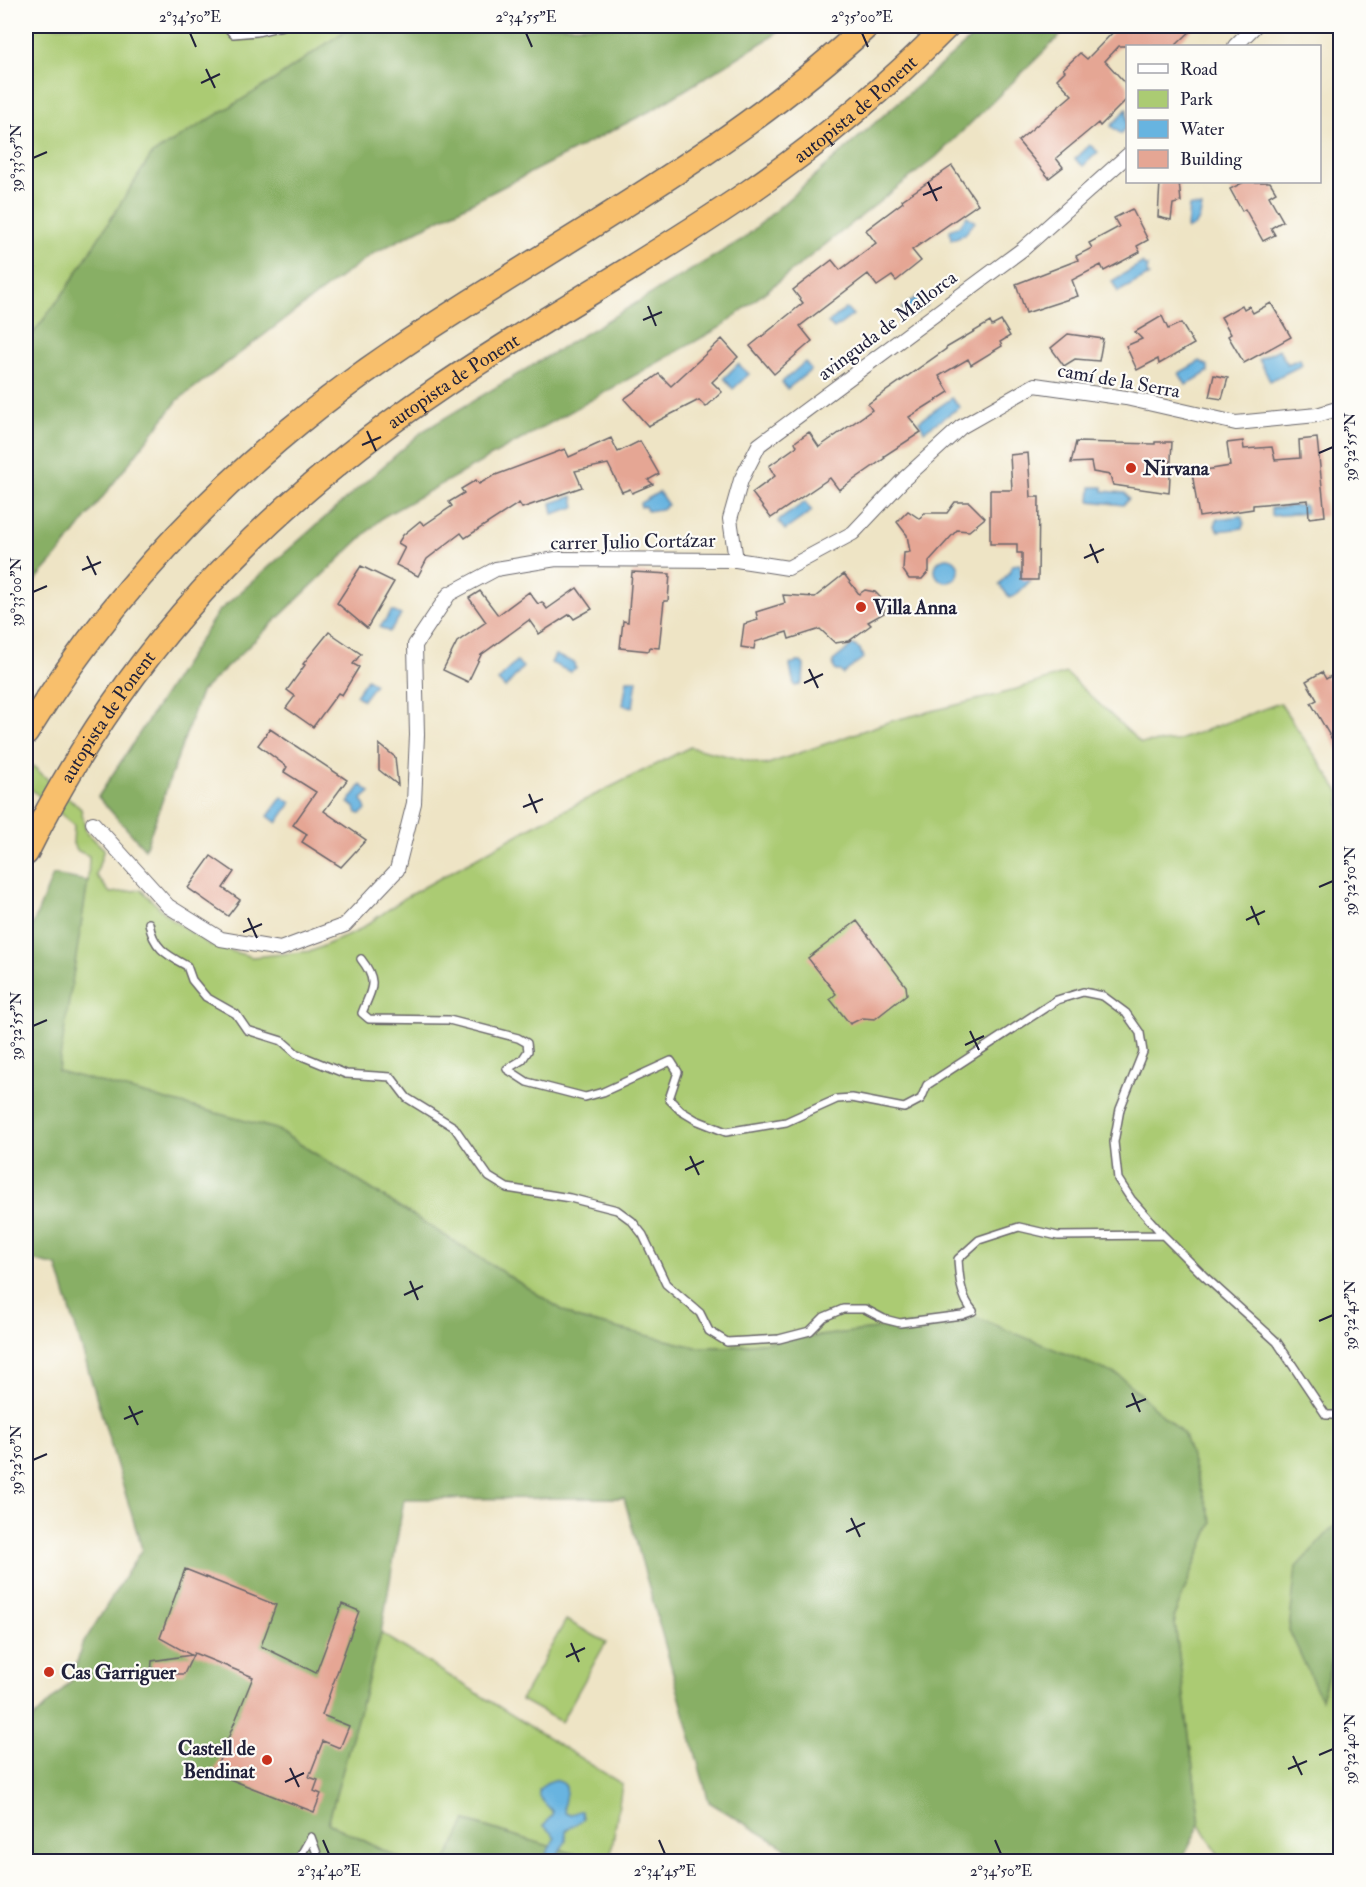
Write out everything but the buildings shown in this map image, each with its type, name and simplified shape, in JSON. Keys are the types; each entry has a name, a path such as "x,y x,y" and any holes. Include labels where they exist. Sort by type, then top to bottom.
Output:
{"highway":[{"path":"26,733 79,652 152,562 224,488 294,425 407,342 718,145 793,89 867,26"},
{"name":"autopista de Ponent","path":"26,853 63,781 139,667 198,596 253,538 295,499 365,441 440,388 712,217 788,164 860,107 947,26"}],"street":[{"path":"1236,45 1255,26"},
{"name":"avinguda de Mallorca","path":"736,560 730,519 741,480 759,445 1023,249 1126,157"},
{"name":"camí de la Serra","path":"736,560 788,568 853,533 904,478 961,427 1035,385 1126,398 1236,423 1317,415 1341,408"},
{"name":"carrer Julio Cortázar","path":"93,823 168,906 221,939 280,949 345,925 397,870 414,803 417,735 415,645 449,594 496,569 556,559 736,560"}],"lane":[{"path":"226,26 233,34 257,32 283,26"},
{"path":"149,923 150,932 166,955 187,966 192,980 206,997 236,1014 247,1030 282,1041 297,1054 346,1074 391,1077 408,1098 454,1127 489,1177 507,1188 570,1198 617,1210 632,1221 643,1235 666,1284 700,1313 709,1331 727,1342 779,1339 810,1331 824,1317 843,1309 865,1309 884,1319 900,1323 962,1315 973,1311 967,1305 959,1278 958,1259 979,1240 1019,1227 1058,1236 1163,1235"},
{"path":"361,959 372,973 372,986 362,1013 369,1019 449,1020 518,1038 527,1043 528,1051 522,1060 507,1069 511,1073 527,1082 585,1097 603,1092 671,1062 678,1072 669,1099 681,1111 696,1120 726,1132 786,1122 837,1099 852,1098 904,1108 921,1099 927,1085 1057,1000 1083,992 1103,996 1126,1013 1140,1033 1143,1052 1120,1109 1114,1142 1118,1179 1131,1199 1163,1235 1204,1276 1277,1342 1326,1415 1341,1415"},
{"path":"297,1862 311,1837 320,1862"}],"green space":[{"path":"26,26 352,26 274,80 65,291 26,343"},
{"path":"352,26 783,26 773,36 654,109 374,253 354,267 178,400 57,556 26,591 26,343 65,291 152,154 274,80"},
{"path":"985,26 1070,26 936,157 721,327 383,517 201,692 145,849 98,797 218,612 423,431 743,239"},
{"path":"1066,673 1141,743 1176,741 1280,703 1340,793 1340,1861 1222,1861 1200,1824 1174,1616 1212,1522 975,1317 728,1347 695,1347 575,1318 276,1129 57,1071 88,881 89,856 78,851 73,844 74,825 26,785 26,760 81,809 86,832 104,849 96,875 110,893 141,890 170,918 210,945 252,957 312,951 356,932 408,896 533,826 690,747 765,765 891,721 1001,694"},
{"path":"53,875 88,881 58,1071 276,1129 575,1318 695,1347 728,1347 975,1317 1120,1376 1184,1435 1212,1522 1174,1616 1200,1824 1181,1861 826,1862 787,1849 709,1802 624,1498 404,1499 381,1633 328,1823 405,1861 26,1861 26,1726 73,1679 81,1647 142,1549 57,1266 26,1259 26,941"},
{"path":"1340,1522 1340,1635 1321,1699 1289,1630 1296,1567"},
{"path":"566,1620 606,1642 561,1722 521,1700"},
{"path":"381,1633 622,1784 610,1861 598,1861 467,1821 445,1861 405,1861 328,1823"},
{"path":"466,1821 598,1861 445,1862"}],"water":[{"path":"1126,110 1126,128 1121,134 1111,126"},
{"path":"1090,145 1098,152 1083,166 1075,159"},
{"path":"1189,206 1202,207 1196,224 1187,229"},
{"path":"967,216 975,222 965,234 951,240 950,230 960,225"},
{"path":"1142,263 1148,266 1149,275 1118,292 1112,281"},
{"path":"919,295 926,297 927,305 910,317 902,308"},
{"path":"846,308 853,315 834,329 828,323"},
{"path":"1279,349 1287,364 1300,359 1302,365 1270,381 1259,359"},
{"path":"1200,361 1208,366 1208,372 1186,385 1179,373"},
{"path":"805,362 811,370 787,389 782,382"},
{"path":"738,364 749,374 733,389 724,378"},
{"path":"952,398 960,407 924,431 919,421"},
{"path":"1091,487 1103,487 1103,491 1125,493 1129,499 1123,505 1090,501"},
{"path":"659,492 668,505 661,509 648,511 644,506 641,507 640,503"},
{"path":"573,496 575,507 553,514 551,503"},
{"path":"805,502 812,511 785,530 778,521"},
{"path":"1305,505 1306,513 1271,516 1271,508"},
{"path":"1241,516 1244,523 1243,528 1218,531 1215,526 1217,519"},
{"path":"947,558 955,562 959,570 955,578 947,582 939,578 935,570 939,562"},
{"path":"1020,564 1022,579 1031,580 1010,598 999,584 1009,573 1012,565"},
{"path":"392,611 401,615 389,632 380,627"},
{"path":"853,645 860,649 863,658 843,674 836,671 833,661"},
{"path":"555,655 575,663 576,668 570,672 551,663"},
{"path":"516,661 523,667 505,688 498,681"},
{"path":"796,662 804,665 803,680 800,685 795,686 790,664"},
{"path":"367,679 375,684 363,700 356,695"},
{"path":"627,680 637,680 633,707 623,705"},
{"path":"361,785 370,792 362,799 366,810 360,814 348,803"},
{"path":"282,797 291,803 277,823 268,816"},
{"path":"554,1780 565,1785 565,1813 569,1815 582,1811 583,1819 566,1831 566,1841 553,1861 543,1861 555,1837 544,1826 552,1815 552,1811 539,1797 539,1790 546,1783"}],"place":[{"name":"Nirvana","path":"1131,468"},
{"name":"Villa Anna","path":"861,607"},
{"name":"Cas Garriguer","path":"49,1672"},
{"name":"Castell de Bendinat","path":"267,1760"}]}
